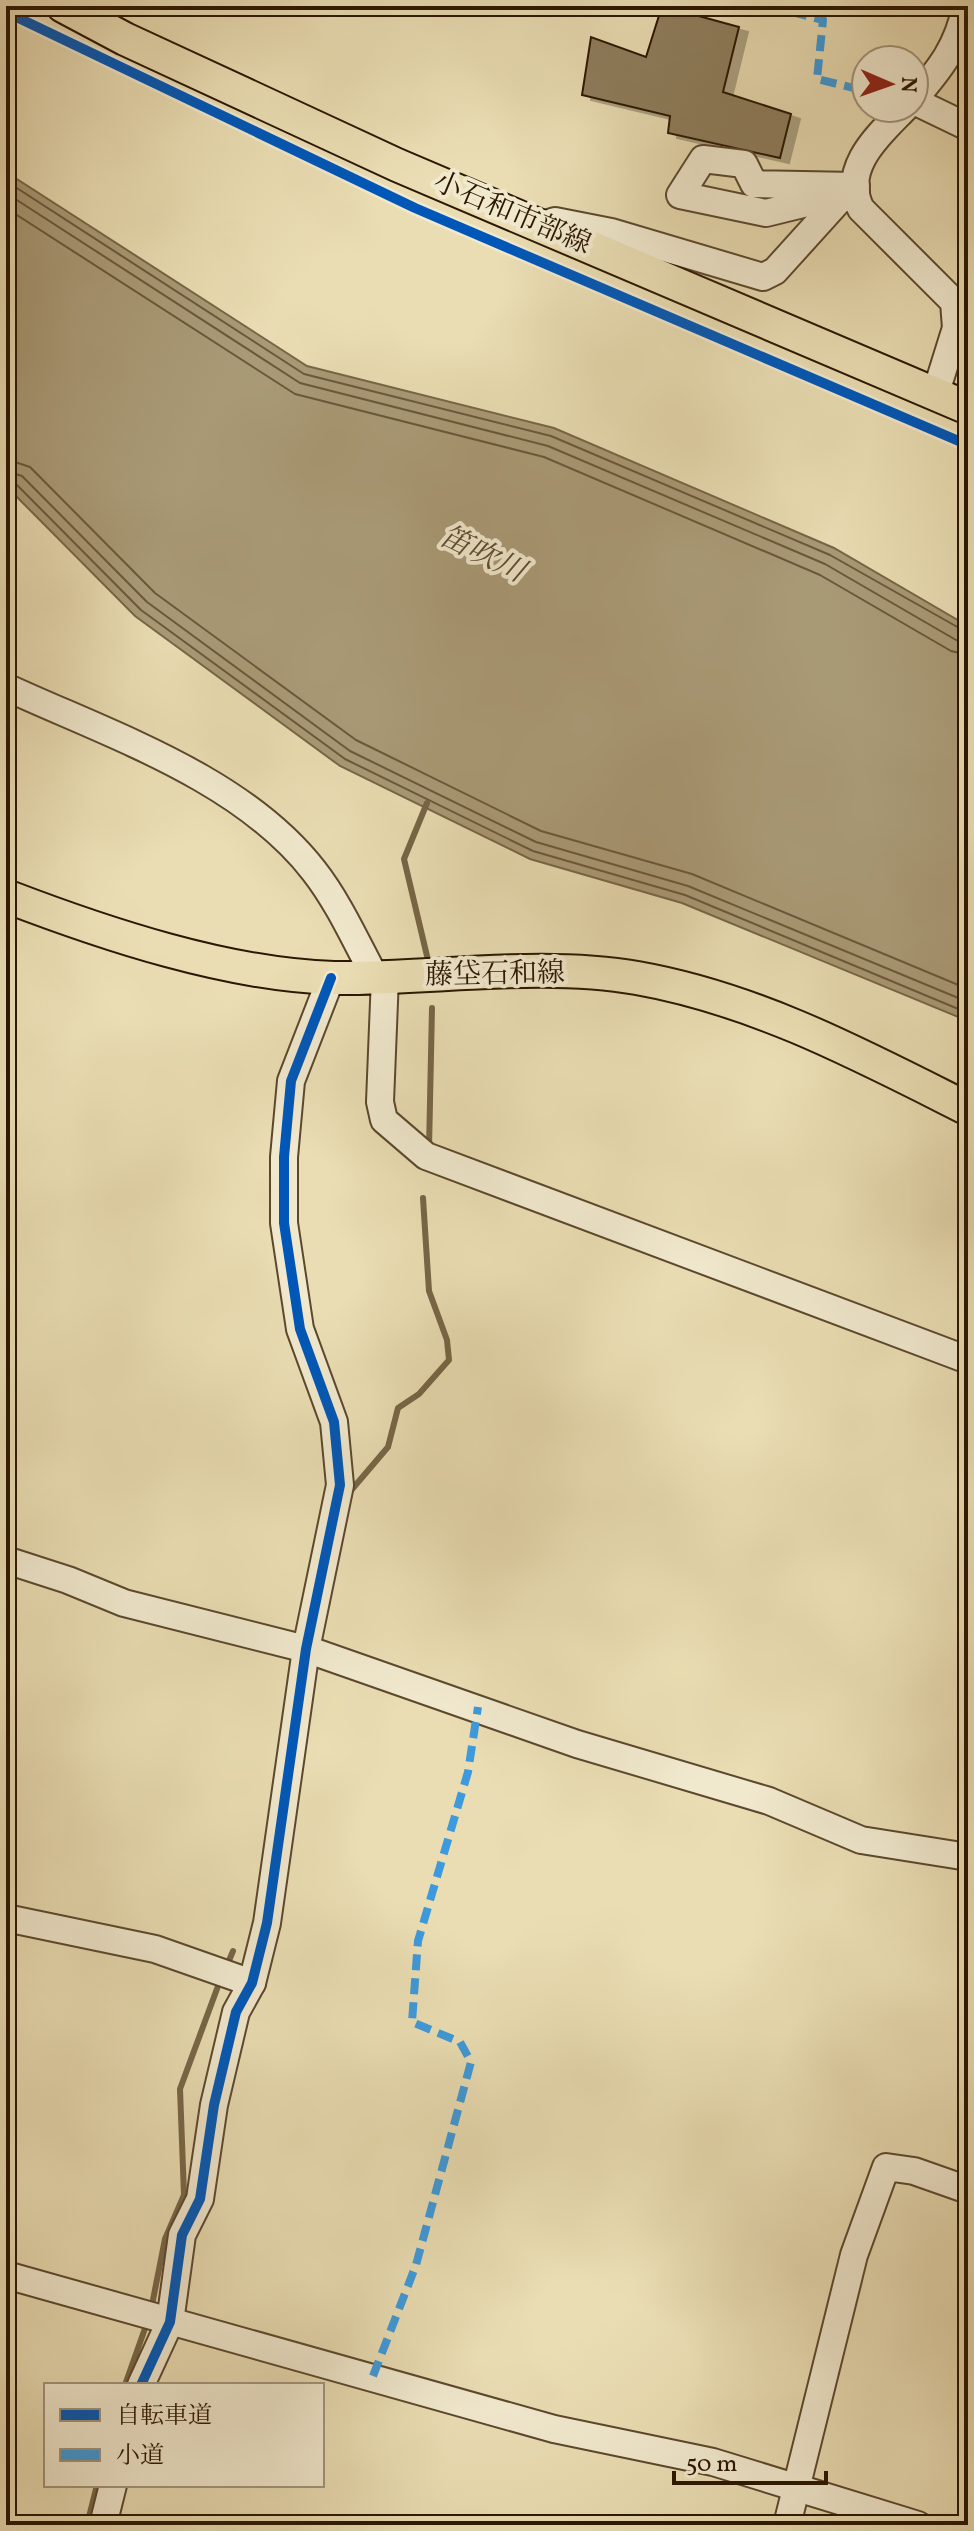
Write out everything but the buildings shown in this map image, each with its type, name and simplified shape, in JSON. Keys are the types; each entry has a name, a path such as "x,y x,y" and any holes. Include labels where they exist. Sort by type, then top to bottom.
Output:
{"main road":[{"name":"小石和市部線","path":"63,6 125,39 358,147 968,408"},
{"name":"藤垈石和線","path":"6,896 94,929 264,972 331,978 530,973 634,977 739,1003 838,1044 968,1109"}],"street":[{"path":"930,81 960,36 966,6"},
{"path":"930,108 968,127"},
{"path":"890,124 862,155 856,192 861,209 954,302 956,328 936,392"},
{"path":"703,159 744,164 754,184 856,192 766,213 680,195 703,159"},
{"path":"541,227 555,221 611,232 763,277 775,271 841,198 856,192"},
{"path":"6,687 181,768 274,826 314,871 383,977 380,1102 384,1120 426,1156 968,1360"},
{"path":"142,2383 166,2321 182,2235 200,2199 214,2105 233,2025 233,1975 267,1923 306,1649 340,1485 334,1422 300,1329 284,1223 284,1157 291,1081 331,978"},
{"path":"6,1560 68,1580 124,1603 306,1649 577,1744 769,1801 861,1840 968,1857"},
{"path":"6,1918 155,1949 233,1975"},
{"path":"787,2525 854,2255 886,2167 914,2171 968,2190"},
{"path":"6,2275 554,2429 713,2462 918,2525"},
{"path":"103,2525 112,2487"}],"water":[{"name":"笛吹川","path":"6,172 307,366 554,428 834,548 968,626 968,1021 682,903 530,859 340,766 135,616 6,486"}],"waterway":[{"path":"427,803 404,859 427,956"},
{"path":"429,1149 432,1008"},
{"path":"348,1494 388,1447 398,1408 419,1394 449,1360 447,1340 429,1291 423,1198"},
{"path":"226,1968 233,1951"},
{"path":"151,2310 165,2239 184,2195 180,2089 221,1978"},
{"path":"126,2383 148,2320"},
{"path":"87,2525 96,2487"}],"marked path":[{"path":"768,6 823,20 817,79 850,87"},
{"path":"373,2376 416,2265 471,2062 460,2042 412,2022 418,1941 468,1772 478,1707"}],"cycle path":[{"path":"6,12 415,208 968,445"},
{"path":"142,2383 170,2322 182,2235 200,2199 214,2105 236,2012 252,1983 267,1923 306,1649 340,1485 334,1422 300,1329 284,1223 284,1157 291,1081 331,978"}]}
